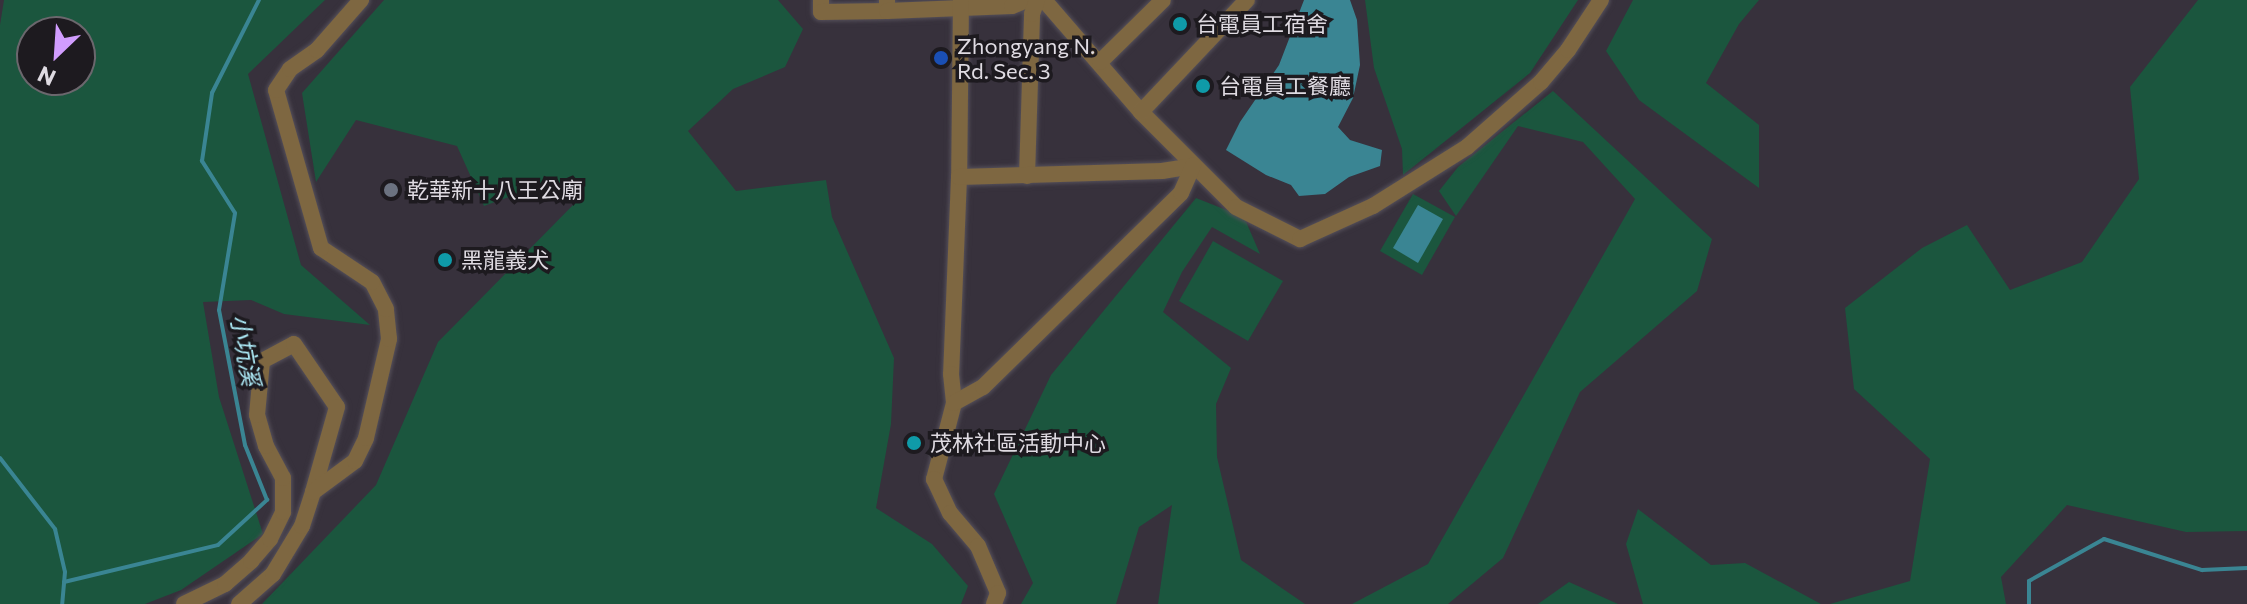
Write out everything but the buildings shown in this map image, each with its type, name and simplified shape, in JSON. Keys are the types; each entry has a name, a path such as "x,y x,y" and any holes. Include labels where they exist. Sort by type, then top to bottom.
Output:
{"street":[{"path":"313,492 355,461 366,438 389,339 386,309 372,282 321,248 276,90 290,69 317,50 361,0"},
{"path":"821,0 821,12 887,6 1012,6 1027,0"},
{"path":"1027,176 1032,14 1037,0"},
{"path":"1044,0 1056,6 1141,112 1236,207 1300,239 1373,206 1467,147 1541,82 1568,50 1601,0"},
{"path":"1100,62 1163,0"},
{"path":"1141,112 1247,0"},
{"path":"961,4 959,177 951,374 954,403 934,479 950,513 978,546 998,593 994,604"},
{"path":"959,177 1162,171 1193,166"},
{"path":"954,403 983,387 1181,193 1193,166"},
{"path":"184,604 225,584 251,561 270,539 283,512 283,478 266,446 257,415 262,361 294,344 337,407 302,526 273,574 239,604"}],"green space":[{"path":"4,0 325,0 248,74 301,265 370,325 284,314 251,300 203,302 219,397 263,534 181,590 145,604 0,604 0,25"},
{"path":"384,0 778,0 803,29 785,67 733,89 688,131 736,191 826,180 832,217 894,358 891,424 876,508 932,544 968,586 961,604 262,604 376,485 438,342 574,204 553,181 484,206 457,146 356,120 316,182 302,93"},
{"path":"1365,0 1578,0 1530,73 1403,175 1402,149 1374,68"},
{"path":"1633,0 1759,0 1739,24 1706,83 1759,125 1759,188 1639,100 1606,51"},
{"path":"2198,0 2247,0 2247,531 2186,532 2067,505 2001,577 2006,604 1830,604 1910,581 1930,459 1854,389 1845,308 1922,248 1967,225 2010,290 2082,262 2139,179 2130,87"},
{"path":"1553,91 1712,239 1697,291 1580,392 1503,558 1448,604 1352,604 1428,564 1635,199 1583,142 1518,126 1456,216 1439,191 1458,167"},
{"path":"1413,194 1455,217 1422,275 1380,251"},
{"path":"1196,198 1244,217 1260,254 1212,227 1182,272 1163,312 1231,368 1216,404 1217,457 1241,560 1305,604 1158,604 1172,505 1139,527 1116,604 1021,604 1033,583 994,494 1051,375"},
{"path":"1213,241 1283,281 1248,341 1179,301"},
{"path":"1638,509 1711,565 1745,563 1821,604 1643,604 1626,544"},
{"path":"1569,582 1618,604 1538,604"}],"water":[{"path":"1304,0 1350,0 1357,20 1360,65 1353,98 1338,127 1350,140 1382,150 1380,166 1349,177 1325,194 1299,196 1291,185 1266,175 1226,150 1240,122 1279,65"},
{"path":"1418,205 1443,219 1418,263 1393,248"}],"waterway":[{"name":"小坑溪","path":"64,582 218,545 267,500 245,445 219,310 235,213 202,161 212,93 259,0"},
{"name":"小坑溪","path":"0,458 55,529 65,572 62,604"},
{"path":"2029,604 2029,581 2104,539 2202,570 2247,568"}],"place":[{"name":"台電員工宿舍","path":"1180,24"},
{"name":"Zhongyang N. Rd. Sec. 3","path":"941,58"},
{"name":"台電員工餐廳","path":"1203,86"},
{"name":"乾華新十八王公廟","path":"391,190"},
{"name":"黑龍義犬","path":"445,260"},
{"name":"茂林社區活動中心","path":"914,443"}]}
